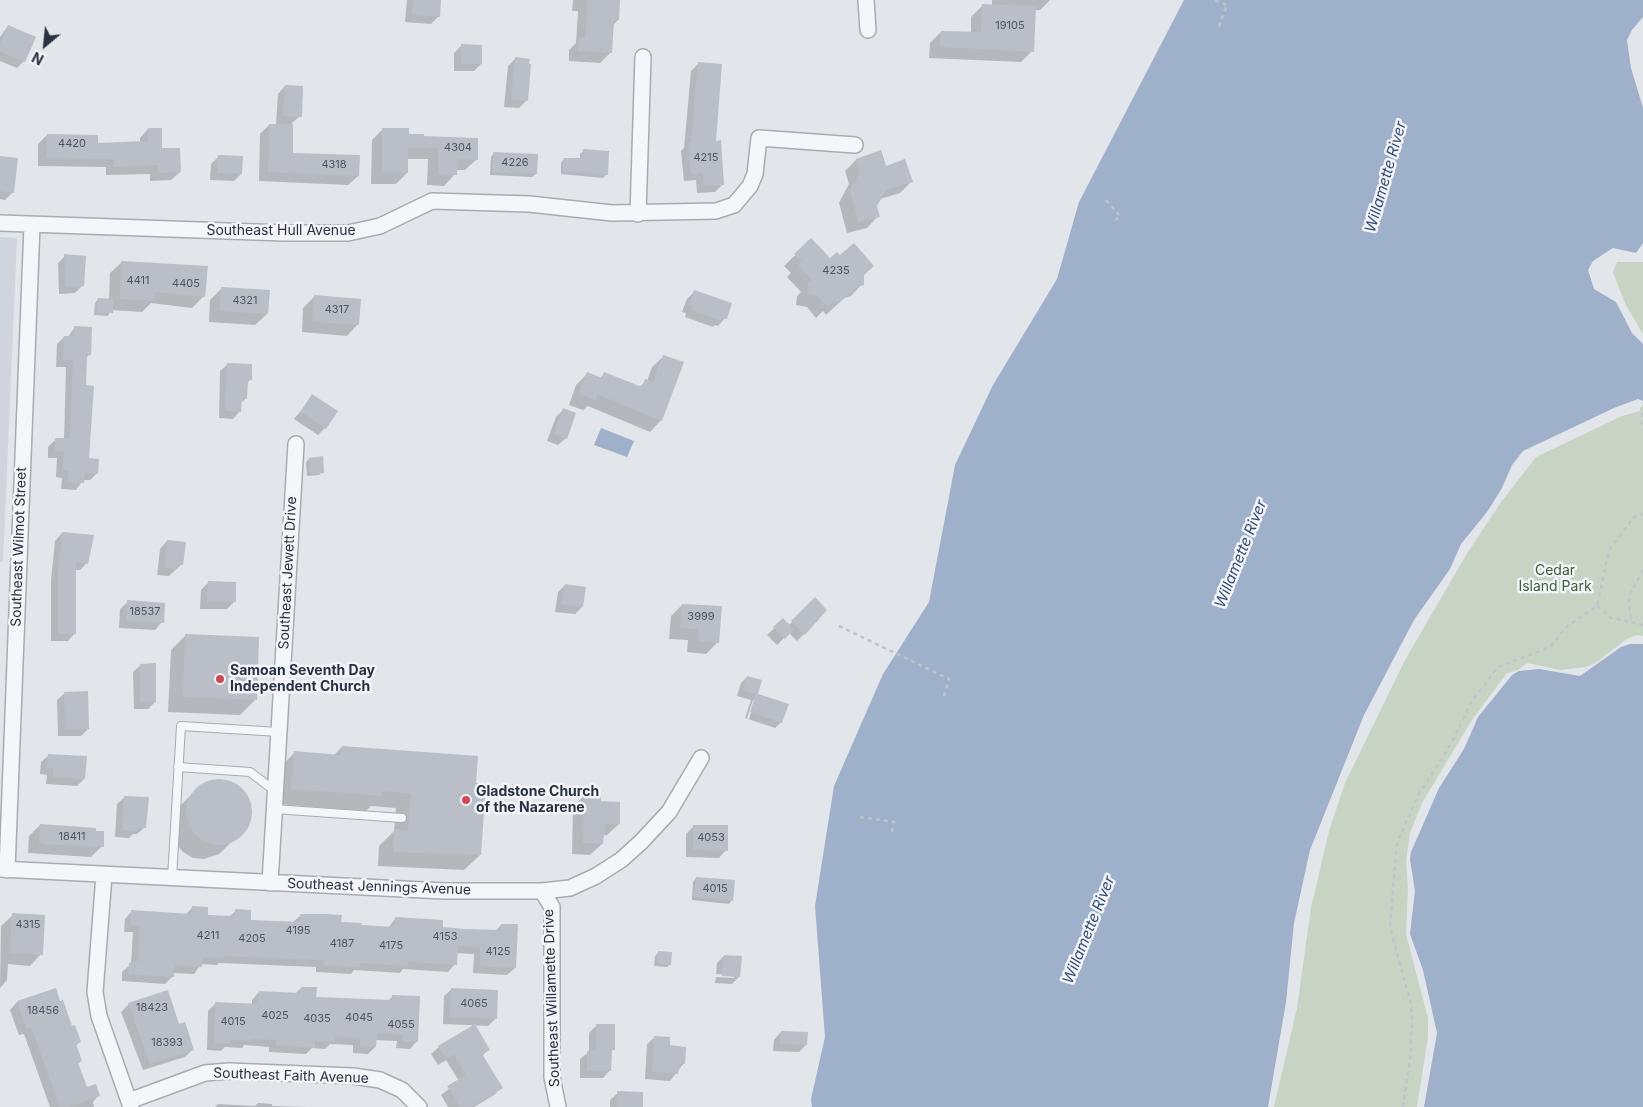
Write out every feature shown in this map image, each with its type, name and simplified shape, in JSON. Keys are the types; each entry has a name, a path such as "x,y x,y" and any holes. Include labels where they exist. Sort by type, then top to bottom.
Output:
{"street":[{"path":"866,0 868,30"},
{"path":"638,214 643,57"},
{"name":"Southeast Hull Avenue","path":"0,223 284,234 348,233 380,226 432,201 529,204 597,212 638,214 716,211 734,205 747,191 755,174 759,138 856,145"},
{"name":"Southeast Wilmot Street","path":"3,870 32,225"},
{"name":"Southeast Jewett Drive","path":"270,883 296,444"},
{"name":"Southeast Jennings Avenue","path":"3,870 444,891 542,891 570,888 596,876 621,860 641,842 669,812 701,758"},
{"path":"104,875 95,992 99,1016 130,1104"},
{"name":"Southeast Willamette Drive","path":"542,891 552,907 552,1077 558,1107"},
{"name":"Southeast Faith Avenue","path":"130,1104 206,1073 229,1071 353,1076 380,1080 402,1090 419,1107"}],"lane":[{"path":"172,878 180,726 279,732"},
{"path":"178,767 250,772 275,791"},
{"path":"274,809 402,818"}],"path":[{"path":"1215,0 1227,5 1218,29"},
{"path":"1106,200 1120,216 1113,222"},
{"path":"1642,414 1643,426"},
{"path":"1403,1107 1411,1053 1412,1018 1411,1004 1393,944 1390,927 1397,842 1418,796 1452,742 1471,702 1498,667 1550,647 1565,628 1597,606 1609,550 1634,517 1643,514"},
{"path":"1631,622 1629,596 1643,570"},
{"path":"1597,606 1611,618 1643,625"},
{"path":"839,626 949,679 944,696"},
{"path":"860,817 894,822 891,836"}],"shaded area":[{"path":"0,237 17,238 3,562 0,562"}],"green space":[{"path":"1617,262 1643,262 1643,334 1626,305 1613,272"},
{"name":"Cedar Island Park","path":"1643,404 1643,636 1637,635 1625,640 1597,662 1586,667 1560,670 1527,663 1518,670 1507,673 1472,720 1422,803 1410,833 1406,861 1408,888 1406,934 1428,1018 1428,1037 1417,1107 1274,1107 1297,1008 1311,908 1329,831 1345,783 1405,660 1466,555 1499,505 1536,457 1622,416 1640,411"}],"water":[{"name":"Willamette River","path":"1184,0 1643,0 1643,17 1632,30 1627,40 1631,68 1643,108 1643,243 1636,253 1613,248 1593,261 1588,270 1594,289 1616,302 1632,333 1643,344 1643,401 1638,399 1614,408 1523,451 1512,465 1502,488 1487,512 1461,544 1450,569 1414,620 1364,715 1310,850 1294,923 1286,1002 1268,1107 812,1107 811,1099 825,1037 815,906 834,786 883,674 929,602 955,465 993,385 1057,279 1079,202"},
{"path":"601,428 634,441 627,457 594,445"},
{"path":"1630,644 1643,644 1643,1107 1424,1107 1437,1033 1423,970 1410,934 1415,891 1410,859 1411,852 1439,788 1464,749 1478,717 1512,675 1519,671 1539,669 1580,676 1621,647"}],"building":[{"path":"413,0 441,0 440,17 412,15"},
{"path":"588,0 620,0 619,20 614,20 612,53 578,51 579,38 585,38"},
{"path":"982,4 1036,6 1034,52 940,47 941,31 981,32"},
{"path":"8,25 36,37 25,62 0,51 0,45"},
{"path":"461,44 482,45 482,64 461,64"},
{"path":"515,57 530,59 528,101 511,100"},
{"path":"698,62 722,64 716,141 721,140 724,185 704,186 703,173 691,174 688,143 691,142"},
{"path":"285,85 303,86 302,117 283,116"},
{"path":"269,124 293,124 293,153 360,155 359,176 268,172"},
{"path":"148,128 162,128 162,148 180,148 181,172 158,173 158,165 114,167 114,159 46,158 47,134 98,135 98,143 148,141"},
{"path":"382,128 409,128 409,134 424,134 424,136 478,138 478,160 457,159 457,175 438,174 438,148 408,148 408,173 382,173"},
{"path":"583,149 609,151 608,175 563,171 564,158 582,158"},
{"path":"881,150 886,166 905,159 913,182 886,190 877,206 880,217 858,222 850,190 860,172 856,159"},
{"path":"493,152 538,154 537,174 493,172"},
{"path":"218,155 243,156 242,174 217,173"},
{"path":"0,156 18,158 14,193 0,191"},
{"path":"811,238 830,258 837,252 840,255 854,243 874,266 864,275 864,285 857,287 838,304 835,301 828,307 818,296 807,293 808,283 812,280 798,265 802,261 794,254"},
{"path":"64,254 86,256 84,286 66,287"},
{"path":"121,261 208,266 205,297 155,292 155,301 120,299"},
{"path":"221,287 270,290 268,314 219,311"},
{"path":"694,290 732,303 727,319 722,318 721,321 691,310 693,306 689,305"},
{"path":"314,295 361,299 359,325 312,322"},
{"path":"98,298 113,299 113,313 97,313"},
{"path":"74,326 92,327 91,355 87,355 86,385 94,386 89,458 99,459 98,474 85,473 84,483 68,482 68,471 62,471 64,452 55,451 55,438 70,438 73,360 63,360 64,336 74,336"},
{"path":"663,355 684,362 662,421 597,394 596,400 579,394 587,372 602,378 604,372 642,387 645,379 653,382"},
{"path":"227,363 252,364 252,380 248,380 247,399 242,398 241,412 225,411"},
{"path":"312,394 338,411 326,429 301,411"},
{"path":"563,408 576,413 567,439 554,434"},
{"path":"323,456 324,473 310,474 309,458"},
{"path":"62,532 94,535 88,564 76,562 76,634 58,634 58,572"},
{"path":"167,540 186,542 183,565 178,564 177,569 164,568"},
{"path":"208,581 236,582 236,602 207,602"},
{"path":"565,584 586,587 583,607 562,604"},
{"path":"815,597 827,610 805,635 791,621"},
{"path":"127,600 165,603 164,623 126,621"},
{"path":"682,604 722,606 719,643 698,641 699,629 680,628"},
{"path":"783,618 794,629 785,639 773,627"},
{"path":"185,634 259,637 257,700 183,697"},
{"path":"156,663 156,702 140,702 140,664"},
{"path":"747,676 762,680 758,694 789,704 782,723 750,712 756,694 742,690"},
{"path":"88,691 89,729 65,730 64,692"},
{"name":"Gladstone Church of the Nazarene","path":"342,746 478,756 476,783 486,783 481,855 393,852 394,829 408,830 411,794 383,791 382,796 291,789 294,751 341,755"},
{"path":"48,754 87,756 85,779 53,777 53,768 47,767"},
{"path":"219,779 232,782 242,789 249,799 252,812 249,825 242,835 232,842 219,845 206,842 196,835 189,825 186,812 189,799 196,789 206,782"},
{"path":"584,793 601,794 601,801 620,802 620,824 605,824 603,844 583,843"},
{"path":"124,796 149,797 146,828 138,827 137,831 122,830"},
{"path":"40,824 96,828 96,831 104,831 104,847 44,844 39,842"},
{"path":"693,825 728,825 728,851 693,850"},
{"path":"696,877 735,880 733,901 694,897"},
{"path":"192,906 208,907 208,915 235,916 235,909 251,910 251,920 300,922 300,914 326,914 342,915 341,922 394,927 395,917 443,920 443,927 464,929 501,930 501,924 518,924 516,968 480,966 480,947 458,946 457,965 408,962 408,966 360,963 359,967 323,965 323,960 225,956 225,958 203,957 202,967 174,965 174,977 129,974 129,963 138,961 140,925 131,925 131,910 191,914"},
{"path":"12,913 45,915 43,955 10,953"},
{"path":"658,951 672,952 671,965 657,963"},
{"path":"724,955 742,956 740,977 722,976"},
{"path":"301,987 317,987 316,997 392,1000 392,995 420,996 418,1042 403,1041 403,1035 377,1033 376,1047 360,1046 360,1038 334,1037 334,1042 315,1041 315,1048 276,1045 276,1040 230,1040 230,1044 214,1043 215,1002 258,1004 259,991 300,993"},
{"path":"56,988 60,1001 63,1000 72,1026 75,1025 81,1042 76,1044 82,1061 78,1063 87,1087 96,1084 100,1096 68,1107 60,1107 31,1027 26,1029 17,1001"},
{"path":"451,988 498,990 497,1019 450,1017"},
{"path":"168,990 179,1024 185,1022 194,1050 150,1064 128,1003"},
{"path":"475,1024 490,1050 482,1054 503,1088 471,1107 460,1107 447,1086 466,1075 454,1054 446,1059 438,1046"},
{"path":"596,1024 615,1024 615,1050 612,1050 611,1071 587,1071 587,1051 596,1051"},
{"path":"781,1031 808,1032 807,1045 780,1044"},
{"path":"654,1036 670,1037 670,1045 686,1047 685,1064 679,1064 678,1074 652,1072"},
{"path":"617,1091 643,1092 643,1107 617,1107"}],"place":[{"name":"Samoan Seventh Day Independent Church","path":"220,679"},
{"name":"Gladstone Church of the Nazarene","path":"466,800"}]}
